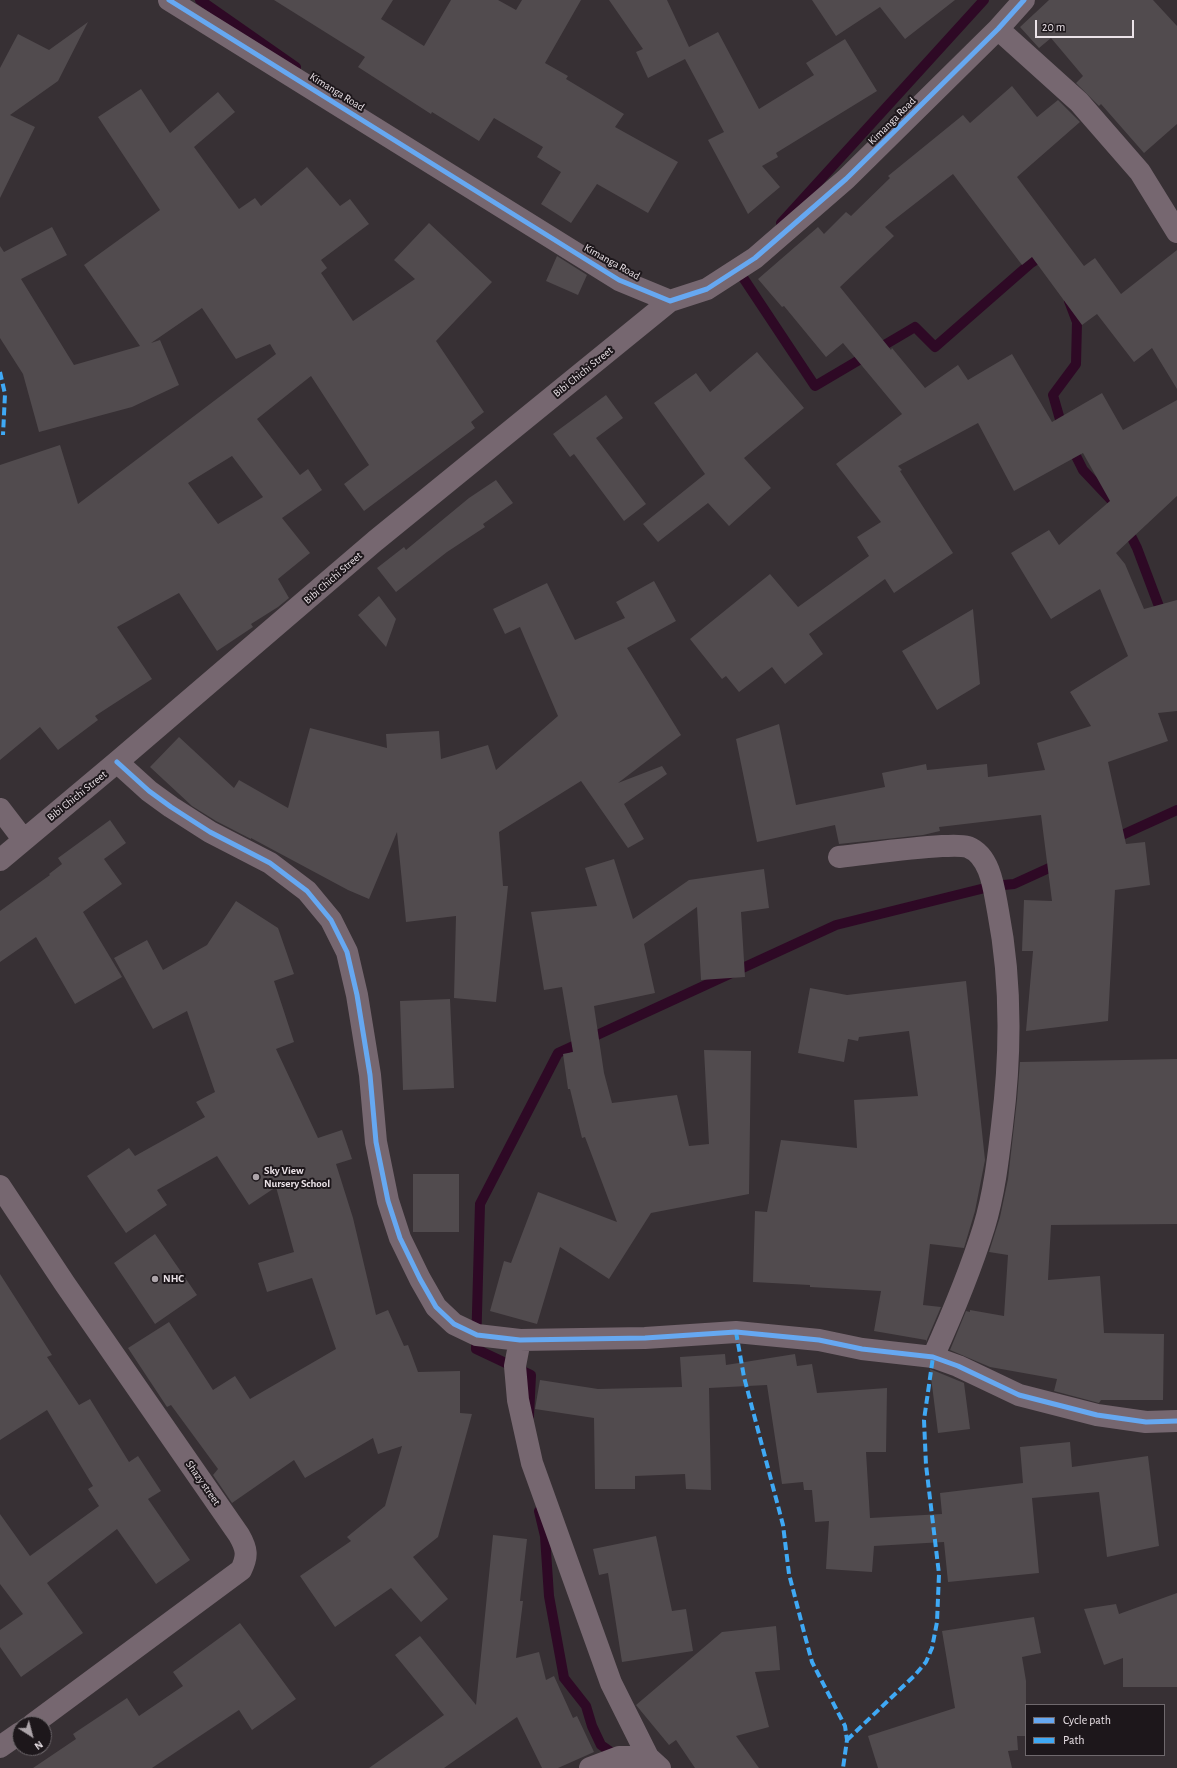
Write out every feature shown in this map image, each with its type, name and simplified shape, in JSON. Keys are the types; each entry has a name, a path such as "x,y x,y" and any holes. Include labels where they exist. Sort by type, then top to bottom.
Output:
{"street":[{"name":"Kimanga Road","path":"169,0 619,280 670,301 707,289 755,258 846,179 998,29 1024,0"},
{"path":"998,29 1079,102 1140,172 1177,232"},
{"name":"Bibi Chichi Street","path":"0,860 375,541 670,301"},
{"path":"117,762 149,791 171,807 210,832 270,863 307,891 331,920 347,952 357,995 370,1075 376,1142 388,1201 400,1238 436,1308 454,1324 477,1336 520,1340 645,1338 736,1332 819,1340 933,1358 958,1366 1019,1395 1097,1415 1146,1422 1177,1421"},
{"path":"0,809 23,840"},
{"path":"839,856 926,847 968,847 982,856 987,869 993,886 1004,942 1009,986 1010,1038 1005,1102 997,1172 984,1228 933,1358"},
{"name":"Shazy street","path":"0,1186 65,1284 239,1536 245,1545 247,1554 240,1570 44,1716"},
{"path":"520,1340 515,1366 518,1400 532,1463 611,1684 654,1763"},
{"path":"0,1747 12,1739"},
{"path":"590,1768 619,1757 654,1763"}],"building":[{"path":"274,0 393,0 381,19 424,46 451,0 498,0 516,10 522,0 581,0 545,63 568,76 566,79 624,114 615,127 678,162 648,213 597,184 571,223 541,204 561,172 537,157 543,147 494,118 479,141 432,112 431,114 358,67 365,57"},
{"path":"609,0 667,0 689,47 718,32 759,109 814,75 806,63 845,39 877,91 776,153 778,157 762,166 780,187 748,214 708,140 724,132 685,59 648,78 636,52 643,49"},
{"path":"812,0 955,0 905,39 880,7 836,36"},
{"path":"1049,0 1153,0 1177,26 1177,124 1144,153 1101,104 1099,106 1076,83 1083,76 1051,38 1039,48 1020,27"},
{"path":"88,22 58,81 10,115 35,127 0,198 0,68 18,34 49,50"},
{"path":"1012,86 1037,117 1058,100 1080,122 1017,177 1084,266 1095,258 1121,294 1177,250 1177,389 1152,348 1134,362 1097,314 1082,325 1032,257 1022,265 953,174 885,227 894,236 840,287 891,350 892,348 925,388 958,365 968,380 1012,354 1052,422 1102,393 1123,430 1177,400 1177,496 1116,553 1125,564 1144,609 1177,600 1177,711 1158,713 1168,741 1108,762 1126,844 1145,842 1150,885 1115,890 1108,1021 1026,1031 1033,951 1022,951 1024,900 1052,901 1041,815 939,827 940,831 923,835 839,844 835,825 757,842 736,739 779,724 796,805 885,787 882,773 926,764 927,770 987,764 988,777 1045,770 1037,743 1091,726 1070,692 1128,656 1100,589 1051,619 1011,553 1049,530 1059,545 1110,501 1083,453 1014,491 978,423 898,466 902,470 900,471 953,553 894,593 885,579 809,634 823,654 785,684 772,667 739,692 726,676 722,679 690,639 770,574 798,607 869,556 857,537 881,522 836,464 902,414 843,343 826,357 784,306 782,307 758,279 818,227 824,234 846,212 851,216 890,178 888,176 963,115 970,123"},
{"path":"141,89 170,133 218,92 235,112 194,147 239,209 255,198 261,206 307,167 340,206 350,199 369,224 321,260 327,268 321,273 353,321 415,279 394,260 429,223 492,282 436,341 484,412 471,422 475,428 364,511 344,484 369,465 311,376 257,419 300,475 308,469 322,490 282,518 310,553 278,579 289,598 278,607 251,624 253,627 217,651 179,593 117,627 152,679 95,716 98,720 58,750 40,727 0,760 0,465 60,445 78,504 276,354 270,344 236,359 202,308 151,343 160,340 179,385 132,407 39,432 23,374 0,338 0,246 4,252 52,227 67,255 21,279 74,365 140,346 84,265 160,210 98,117","holes":["232,456 263,497 218,524 188,483"]},
{"path":"557,256 587,275 578,295 546,281"},
{"path":"757,352 804,408 744,458 771,488 729,526 708,503 658,542 643,524 705,474 654,403 696,373 710,392"},
{"path":"606,395 623,418 596,438 646,504 624,521 574,454 570,457 553,434"},
{"path":"496,480 513,503 483,524 485,527 447,552 396,592 377,568 404,547 406,550 469,498"},
{"path":"654,581 676,621 627,648 681,735 618,783 662,766 667,774 624,804 644,839 628,848 581,781 499,832 503,886 508,886 496,1002 454,998 456,916 406,922 397,832 369,899 348,890 216,821 192,806 150,767 179,737 234,788 239,780 288,808 310,728 387,748 386,734 439,731 441,759 488,745 496,770 558,716 520,627 505,634 493,609 547,583 575,640 625,618 616,602"},
{"path":"379,596 396,619 386,647 358,615"},
{"path":"973,609 980,684 937,710 902,651"},
{"path":"110,820 126,843 104,859 122,884 83,912 122,977 75,1004 36,937 0,962 0,911 50,875 49,874 62,864 58,858"},
{"path":"614,859 633,919 689,880 764,869 769,908 741,912 745,977 701,980 697,907 644,944 655,993 594,1006 604,1073 612,1103 677,1095 689,1146 709,1144 704,1050 751,1051 749,1194 651,1213 609,1279 560,1247 537,1324 490,1311 504,1261 511,1263 538,1192 617,1222 585,1137 582,1138 570,1089 568,1089 563,1054 573,1052 562,987 544,990 531,912 597,906 585,868"},
{"path":"236,901 278,928 294,974 274,981 294,1042 276,1049 318,1138 342,1130 352,1159 336,1164 353,1218 376,1315 388,1310 404,1346 408,1345 418,1372 460,1371 460,1413 472,1414 438,1537 413,1557 448,1599 421,1622 391,1588 335,1627 300,1576 351,1541 347,1537 385,1506 402,1446 378,1454 373,1438 305,1478 294,1460 232,1503 213,1475 218,1469 171,1405 167,1407 128,1348 169,1322 213,1390 235,1376 250,1399 336,1349 312,1278 267,1292 258,1263 294,1252 276,1187 249,1205 217,1156 157,1190 167,1205 126,1233 87,1176 129,1148 135,1156 205,1117 196,1102 215,1092 187,1011 153,1029 114,958 147,940 163,970 207,945"},
{"path":"966,981 985,1160 975,1211 964,1248 930,1244 923,1305 941,1307 926,1342 926,1340 874,1331 881,1291 753,1282 755,1211 767,1212 781,1140 857,1148 854,1100 918,1096 909,1031 859,1037 858,1041 848,1039 844,1062 798,1053 810,988 847,995"},
{"path":"450,999 454,1088 403,1090 400,1001"},
{"path":"1177,1059 1177,1224 1051,1225 1048,1280 1100,1276 1104,1333 1164,1334 1163,1400 1101,1400 1099,1403 1054,1391 1057,1379 990,1367 950,1350 966,1311 970,1312 970,1310 1004,1316 1008,1255 989,1252 1000,1217 1008,1179 1020,1062"},
{"path":"413,1174 459,1174 459,1232 413,1232"},
{"name":"NHC","path":"155,1234 197,1295 155,1324 114,1263"},
{"path":"0,1274 52,1355 47,1357 79,1405 90,1399 129,1462 138,1456 161,1491 148,1499 190,1560 156,1584 117,1529 47,1583 83,1633 21,1677 0,1647 0,1630 23,1614 0,1584 0,1514 30,1556 99,1506 88,1489 93,1486 47,1410 0,1440"},
{"path":"725,1354 726,1365 795,1354 797,1366 812,1364 817,1393 887,1388 886,1452 866,1452 870,1518 942,1514 940,1493 1023,1483 1020,1447 1070,1442 1072,1467 1148,1456 1159,1546 1107,1557 1099,1492 1032,1498 1039,1573 948,1582 944,1542 874,1546 872,1572 826,1569 829,1521 815,1522 812,1490 804,1490 803,1482 782,1484 767,1385 709,1388 711,1490 686,1489 685,1474 635,1476 635,1489 595,1489 594,1418 535,1409 540,1380 598,1389 682,1387 680,1357"},
{"path":"930,1369 964,1383 970,1429 938,1433"},
{"path":"493,1535 527,1539 520,1601 523,1601 516,1658 539,1652 546,1680 554,1676 573,1718 577,1716 594,1752 558,1768 542,1768 517,1717 444,1768 369,1768 444,1715 395,1655 420,1636 476,1705"},
{"path":"656,1536 672,1611 686,1609 693,1651 622,1662 608,1573 599,1575 593,1549"},
{"path":"1177,1593 1177,1687 1123,1687 1123,1658 1104,1665 1084,1609 1116,1604 1119,1614"},
{"path":"1034,1617 1041,1653 1022,1657 1026,1681 1025,1736 1017,1736 1018,1750 1008,1751 1012,1768 878,1768 868,1736 955,1708 942,1631"},
{"path":"240,1623 296,1699 252,1730 239,1710 152,1768 33,1768 76,1739 73,1734 127,1698 139,1716 183,1686 173,1672"},
{"path":"776,1626 780,1670 755,1672 769,1727 736,1736 759,1768 695,1768 676,1740 669,1745 636,1705 722,1632"}],"waterway":[{"path":"200,0 296,67"},
{"path":"781,223 984,0"},
{"path":"738,270 815,386 915,327 935,347 1031,263 1046,253"},
{"path":"1063,430 1053,395 1076,364 1077,322 1069,301"},
{"path":"1070,444 1083,470 1116,505"},
{"path":"1126,526 1137,548 1163,617"},
{"path":"1111,840 1177,810"},
{"path":"529,1416 531,1375 476,1349 480,1204 558,1053 836,925 993,886 1014,884 1060,863"},
{"path":"539,1511 545,1536 549,1596 564,1678 586,1706 592,1726 601,1745 618,1757"}],"marked path":[{"path":"0,372 5,394 3,435"},
{"path":"736,1332 744,1377 783,1525 789,1574 812,1662 845,1726 847,1740 843,1768"},
{"path":"847,1740 915,1675 926,1662 932,1648 937,1622 939,1574 926,1465 924,1420 933,1357"}],"cycle path":[{"path":"169,0 619,280 670,301 707,289 755,258 846,179 998,29 1024,0"},
{"path":"117,762 149,791 171,807 210,832 270,863 307,891 331,920 347,952 357,995 370,1075 376,1142 388,1201 400,1238 420,1279 436,1307 454,1324 477,1335 520,1340 645,1338 736,1332 819,1340 862,1349 933,1357 958,1366 1019,1395 1097,1415 1146,1422 1177,1421"}],"place":[{"name":"Sky View Nursery School","path":"256,1177"},
{"name":"NHC","path":"155,1279"}]}
